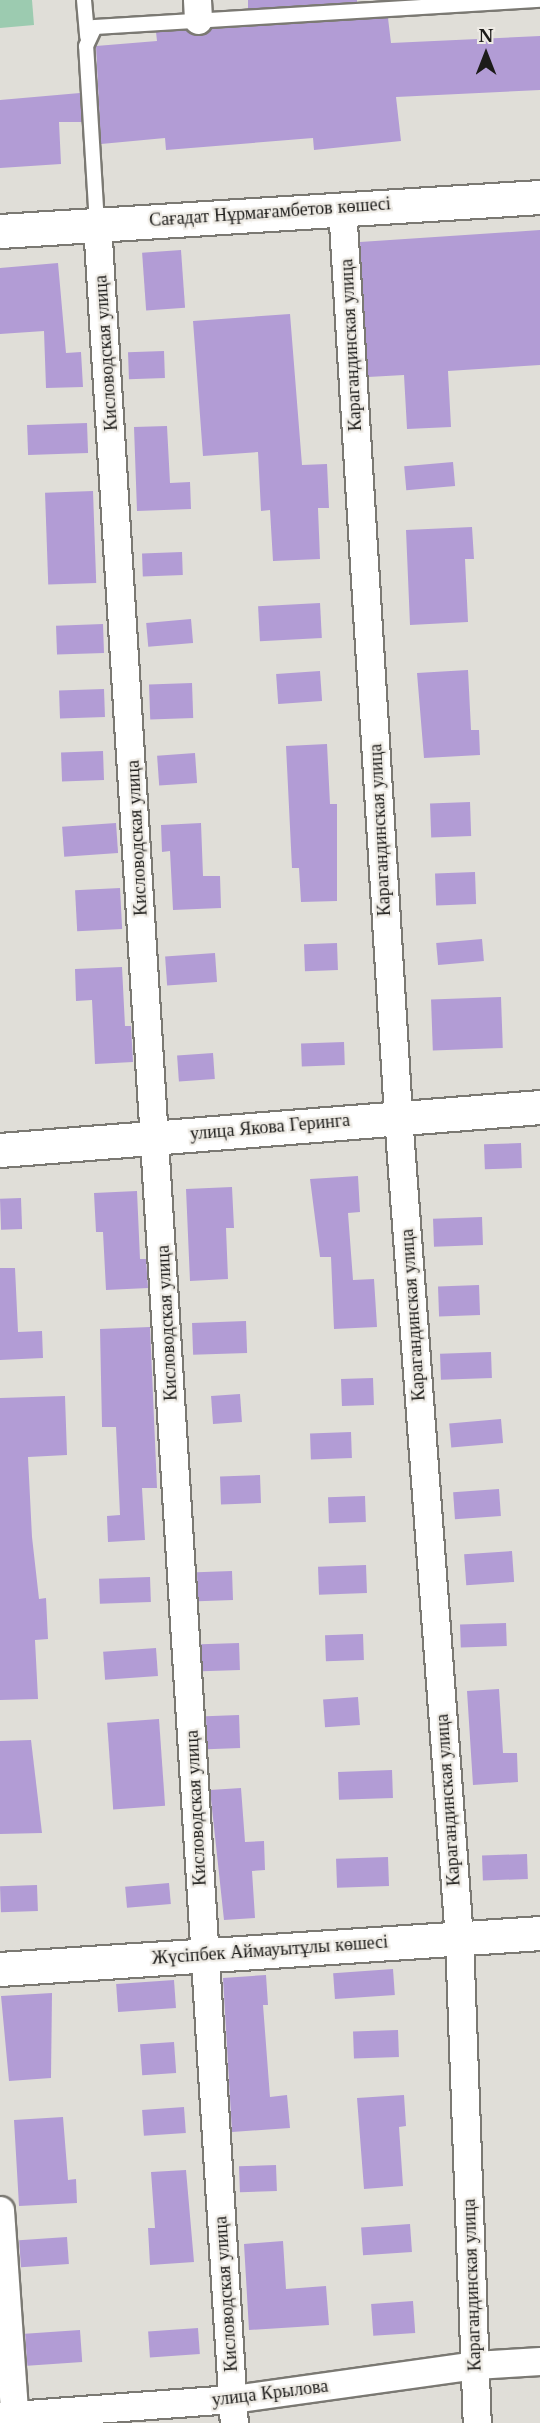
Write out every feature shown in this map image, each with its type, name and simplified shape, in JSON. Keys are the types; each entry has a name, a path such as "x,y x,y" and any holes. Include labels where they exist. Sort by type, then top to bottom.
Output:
{"street":[{"name":"Сағадат Нұрмағамбетов көшесі","path":"0,231 342,207 540,197"},
{"name":"Карагандинская улица","path":"342,207 398,1116 459,1938 477,2423"},
{"name":"Кисловодская улица","path":"97,224 233,2411"},
{"name":"улица Якова Геринга","path":"0,1150 398,1116 540,1107"},
{"name":"Жүсіпбек Аймауытұлы көшесі","path":"0,1969 205,1953 540,1933"},
{"path":"0,2210 10,2418"},
{"name":"улица Крылова","path":"10,2418 233,2411 475,2365 540,2361"}],"lane":[{"path":"84,0 97,224"},
{"path":"87,37 95,27 198,10 540,0"}],"green space":[{"path":"0,0 32,0 34,25 0,28"}],"building":[{"path":"248,0 357,0 357,2 248,9"},
{"path":"388,18 391,43 540,36 540,90 396,97 401,141 314,150 313,138 166,150 165,138 101,144 96,46 157,41 156,32 187,30 199,36 210,29"},
{"path":"80,93 82,122 59,122 61,164 0,168 0,100"},
{"path":"540,230 540,365 448,371 451,427 407,429 404,375 368,377 360,242"},
{"path":"181,250 185,308 146,311 142,253"},
{"path":"58,263 66,353 81,352 83,387 46,388 44,331 0,334 0,268"},
{"path":"290,314 302,465 327,464 329,508 318,508 320,559 273,561 270,510 261,511 258,452 203,456 193,321"},
{"path":"164,351 165,378 129,379 128,352"},
{"path":"87,423 88,453 28,455 27,425"},
{"path":"167,426 170,483 190,482 191,509 137,511 134,427"},
{"path":"453,462 455,486 406,490 404,466"},
{"path":"93,491 96,583 48,585 45,493"},
{"path":"472,527 474,559 465,559 468,622 410,625 406,530"},
{"path":"182,552 183,575 143,576 142,553"},
{"path":"320,603 322,638 260,641 258,606"},
{"path":"191,619 193,643 148,647 146,623"},
{"path":"103,624 104,653 57,655 56,626"},
{"path":"468,670 471,730 479,730 480,755 424,758 417,673"},
{"path":"320,671 322,701 278,704 276,674"},
{"path":"192,683 193,718 150,719 149,685"},
{"path":"104,689 105,717 60,719 59,691"},
{"path":"327,744 330,804 337,804 337,901 301,902 299,868 292,868 286,746"},
{"path":"103,751 104,780 62,781 61,752"},
{"path":"195,753 197,783 159,786 157,756"},
{"path":"470,802 471,836 431,837 430,803"},
{"path":"116,823 118,853 64,857 62,827"},
{"path":"201,823 203,876 220,876 221,908 173,910 170,851 162,852 161,825"},
{"path":"475,872 476,904 436,905 435,873"},
{"path":"120,888 122,929 77,931 75,890"},
{"path":"482,939 484,961 438,965 436,943"},
{"path":"337,943 338,970 305,971 304,944"},
{"path":"215,953 217,982 167,985 165,956"},
{"path":"122,967 125,1026 131,1026 133,1062 95,1064 92,1000 76,1001 75,969"},
{"path":"501,997 503,1048 433,1050 431,999"},
{"path":"344,1042 345,1065 302,1066 301,1044"},
{"path":"213,1053 215,1079 179,1081 177,1056"},
{"path":"521,1143 522,1168 485,1169 484,1144"},
{"path":"358,1176 360,1212 348,1213 353,1280 374,1279 377,1327 334,1329 331,1257 320,1257 310,1179"},
{"path":"232,1187 234,1228 226,1228 228,1279 190,1281 186,1189"},
{"path":"137,1191 140,1259 146,1259 148,1288 106,1290 103,1232 96,1232 94,1193"},
{"path":"21,1198 22,1229 1,1230 0,1199"},
{"path":"482,1217 483,1245 434,1247 433,1219"},
{"path":"0,1268 15,1268 18,1332 42,1331 43,1358 0,1360"},
{"path":"479,1285 480,1315 439,1316 438,1286"},
{"path":"246,1321 247,1353 193,1355 192,1323"},
{"path":"150,1327 157,1488 142,1488 145,1540 108,1542 107,1516 120,1515 116,1427 102,1427 100,1329"},
{"path":"491,1352 492,1378 441,1380 440,1354"},
{"path":"373,1378 374,1405 342,1406 341,1379"},
{"path":"240,1394 242,1422 213,1424 211,1396"},
{"path":"65,1396 67,1455 28,1457 32,1537 39,1599 46,1598 48,1639 35,1640 38,1699 0,1700 0,1398"},
{"path":"501,1419 503,1443 451,1447 449,1424"},
{"path":"351,1432 352,1458 311,1459 310,1433"},
{"path":"260,1475 261,1503 221,1504 220,1476"},
{"path":"499,1489 501,1516 455,1519 453,1492"},
{"path":"365,1496 366,1522 329,1523 328,1497"},
{"path":"512,1551 514,1582 466,1585 464,1554"},
{"path":"366,1565 367,1593 319,1595 318,1567"},
{"path":"232,1571 233,1600 198,1601 197,1572"},
{"path":"150,1577 151,1602 100,1604 99,1579"},
{"path":"506,1623 507,1646 461,1648 460,1625"},
{"path":"363,1634 364,1660 326,1661 325,1635"},
{"path":"239,1643 240,1670 202,1671 201,1644"},
{"path":"156,1648 158,1676 105,1680 103,1652"},
{"path":"499,1689 503,1753 517,1753 518,1782 473,1785 467,1691"},
{"path":"358,1697 360,1725 325,1727 323,1699"},
{"path":"239,1715 240,1748 207,1749 206,1716"},
{"path":"159,1719 165,1806 113,1809 107,1723"},
{"path":"31,1740 42,1833 0,1834 0,1741"},
{"path":"392,1770 393,1798 339,1800 338,1772"},
{"path":"241,1788 245,1842 264,1841 265,1870 252,1871 255,1918 224,1920 210,1790"},
{"path":"527,1854 528,1879 483,1881 482,1856"},
{"path":"388,1857 389,1886 337,1888 336,1859"},
{"path":"169,1883 171,1904 127,1908 125,1887"},
{"path":"37,1885 38,1911 1,1912 0,1886"},
{"path":"393,1969 395,1995 335,1999 333,1973"},
{"path":"266,1975 268,2005 263,2005 270,2097 287,2095 290,2128 232,2132 223,1978"},
{"path":"174,1980 176,2008 118,2012 116,1984"},
{"path":"52,1993 51,2078 9,2081 1,1996"},
{"path":"398,2030 399,2057 354,2059 353,2032"},
{"path":"174,2042 176,2073 142,2075 140,2044"},
{"path":"404,2095 406,2126 399,2127 403,2186 364,2189 357,2098"},
{"path":"184,2107 186,2133 144,2136 142,2110"},
{"path":"63,2117 68,2180 76,2179 77,2203 19,2206 14,2120"},
{"path":"276,2165 277,2191 240,2192 239,2166"},
{"path":"186,2170 194,2262 150,2265 148,2228 155,2228 151,2172"},
{"path":"410,2224 412,2252 363,2255 361,2227"},
{"path":"67,2237 69,2264 21,2267 19,2240"},
{"path":"283,2241 286,2289 326,2286 329,2325 249,2330 244,2244"},
{"path":"413,2301 415,2333 373,2336 371,2304"},
{"path":"198,2328 200,2354 150,2357 148,2331"},
{"path":"80,2330 82,2362 27,2366 25,2334"}]}
